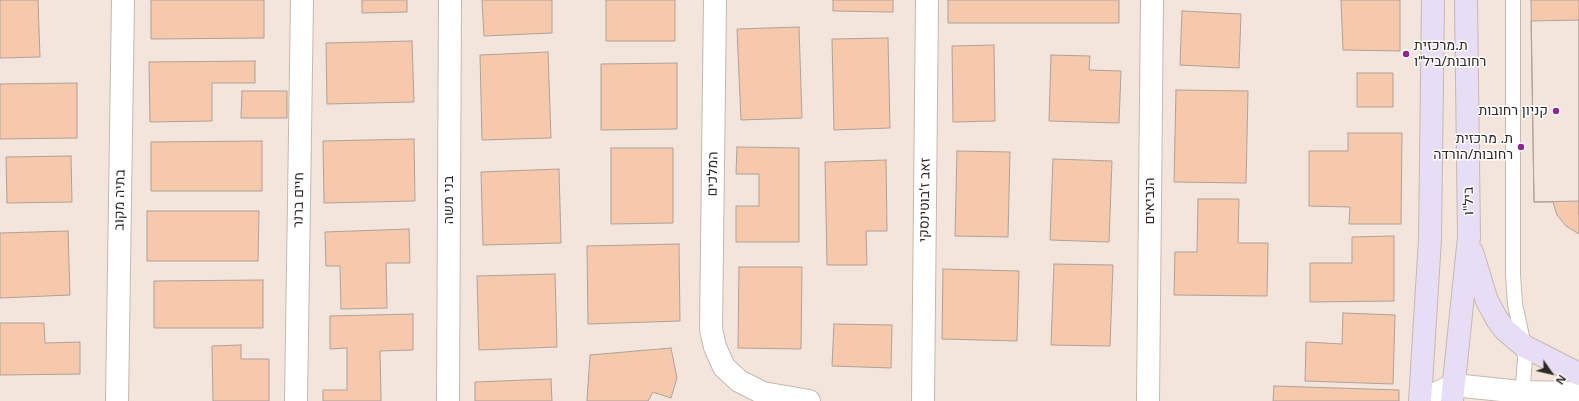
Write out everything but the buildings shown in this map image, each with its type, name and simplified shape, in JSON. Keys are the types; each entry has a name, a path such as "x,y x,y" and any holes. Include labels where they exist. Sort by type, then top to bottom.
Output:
{"street":[{"name":"בתיה מקוב","path":"117,401 123,0"},
{"name":"חיים ברנר","path":"296,401 302,0"},
{"name":"בני משה","path":"448,401 450,0"},
{"name":"המלכים","path":"715,0 711,329 715,346 724,367 739,381 763,393 809,401"},
{"name":"זאב ז'בוטינסקי","path":"923,401 927,0"},
{"name":"הנביאים","path":"1148,401 1152,0"},
{"path":"1433,0 1430,239 1420,401 1453,393 1517,397 1579,393"},
{"name":"ביל\"ו","path":"1453,393 1469,237 1466,0"},
{"path":"1469,237 1486,301 1505,330 1524,346 1579,374"}],"lane":[{"path":"1513,0 1513,275 1515,304 1524,346 1524,376 1517,397"}],"place":[{"name":"ת.מרכזית רחובות/ביל״ו","path":"1406,54"},
{"name":"קניון רחובות","path":"1556,111"},
{"name":"ת. מרכזית רחובות/הורדה","path":"1521,147"}]}
